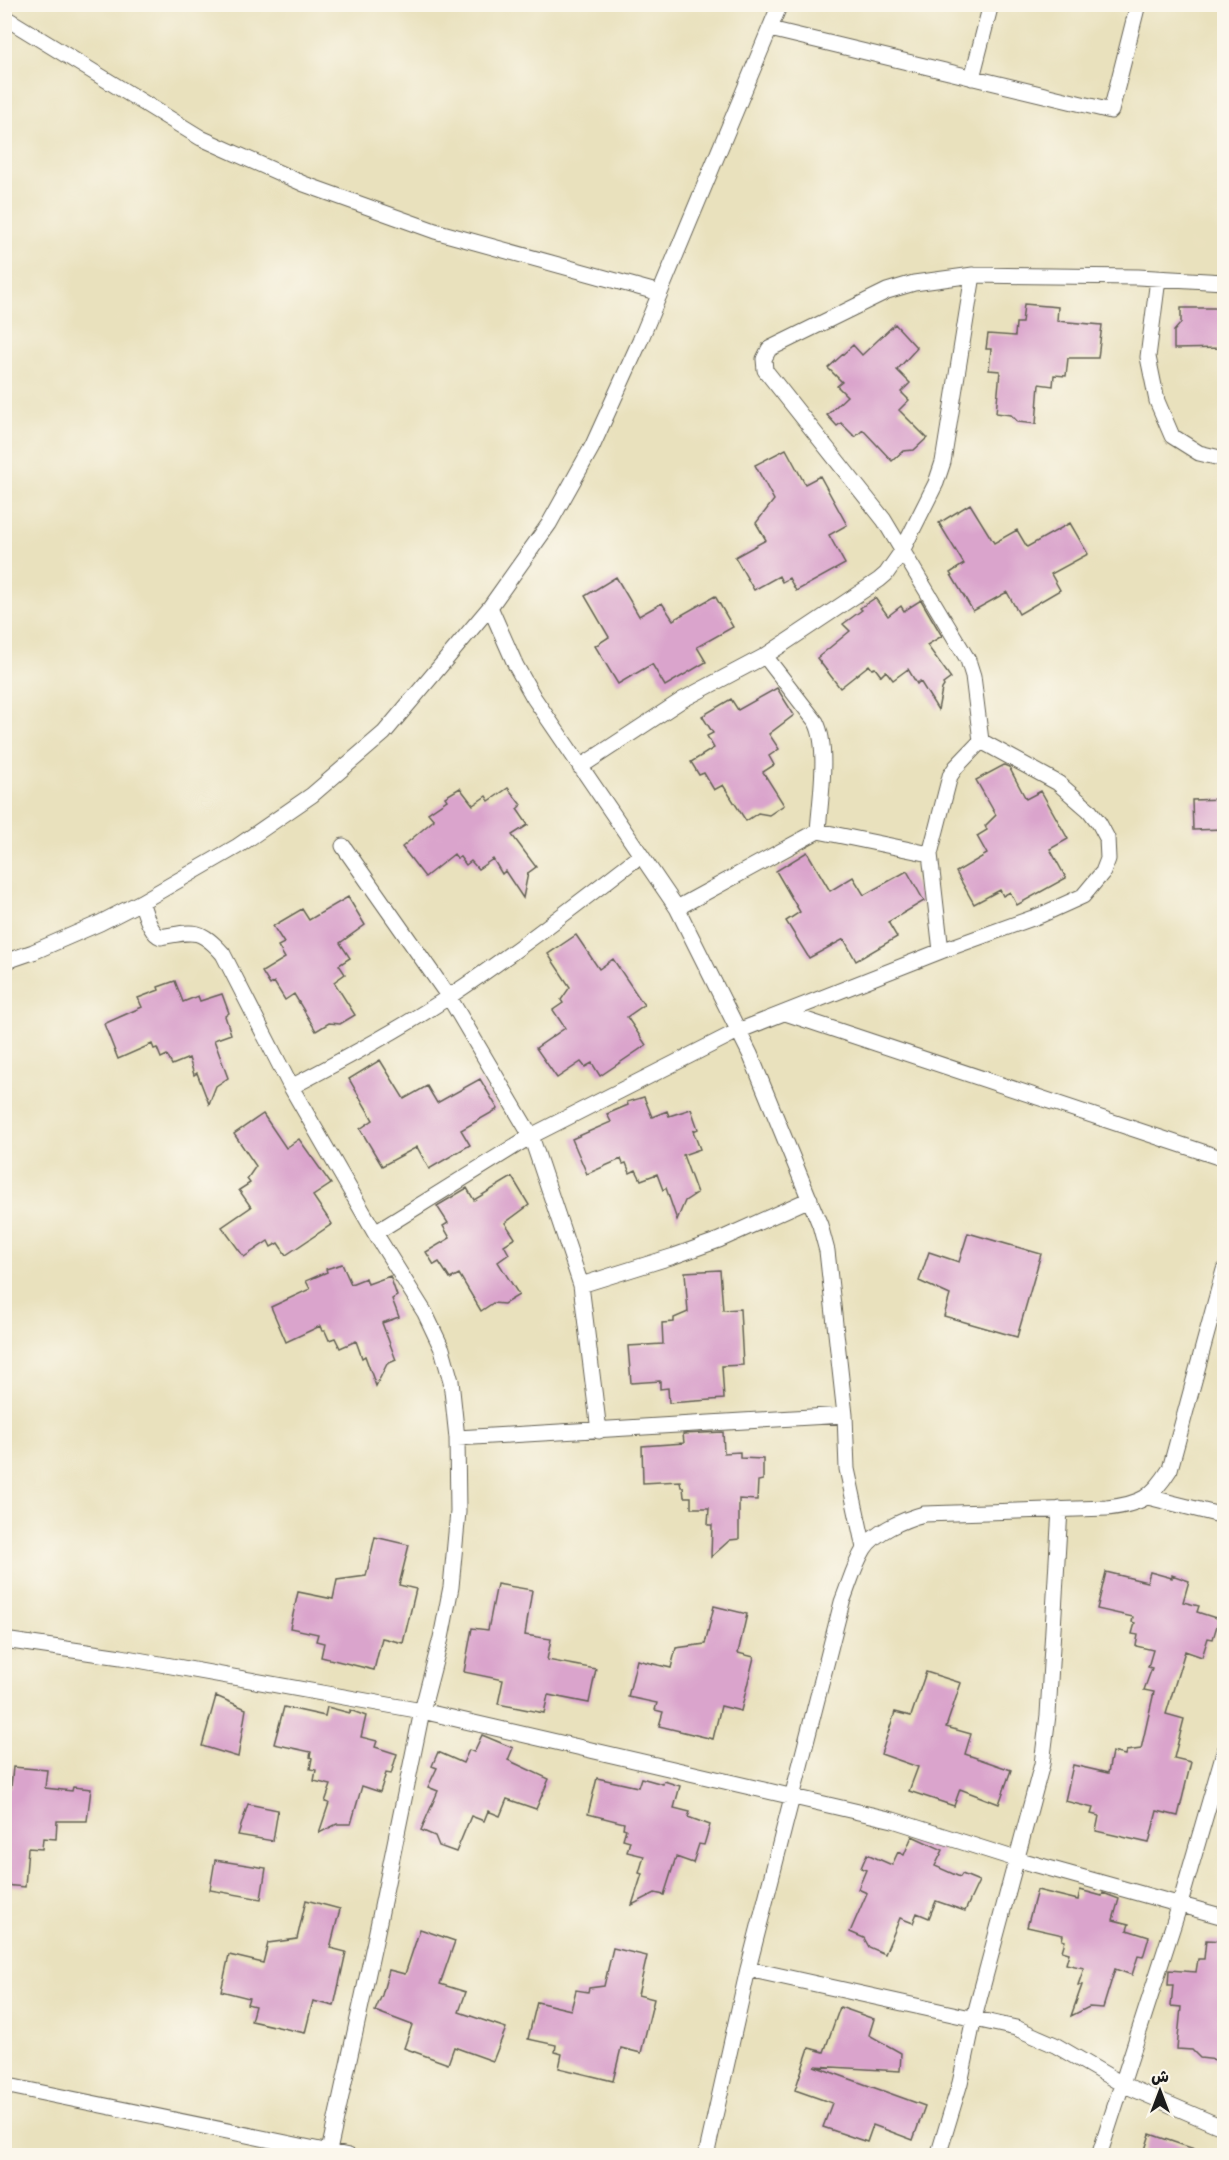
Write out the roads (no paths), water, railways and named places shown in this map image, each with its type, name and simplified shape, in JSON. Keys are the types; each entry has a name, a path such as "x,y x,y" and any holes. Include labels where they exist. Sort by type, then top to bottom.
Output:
{"street":[{"path":"4,962 91,927 141,902 238,846 312,795 384,733 490,607 549,524 592,447 660,293 780,4"},
{"path":"972,78 991,4"},
{"path":"770,29 1111,111 1138,4"},
{"path":"4,17 201,138 304,184 435,231 660,293"},
{"path":"580,767 682,700 765,656 879,580 902,551 936,483 943,462 973,275"},
{"path":"981,741 972,668 884,520 765,370 765,354 769,349 887,291 914,283 973,275 1224,282"},
{"path":"1158,279 1148,357 1157,401 1172,436 1199,453 1224,459"},
{"path":"490,607 525,682 677,908 750,1054 810,1199 828,1251 845,1415 847,1468 864,1548"},
{"path":"765,656 820,730 823,747 819,831"},
{"path":"941,951 930,854 950,776 981,741"},
{"path":"375,1233 531,1136 738,1031 941,951 1041,915 1083,896 1103,872 1108,859 1107,838 1089,810 1058,783 981,741"},
{"path":"677,908 819,831 930,854"},
{"path":"343,846 449,997 531,1136 580,1285 588,1328 599,1431"},
{"path":"291,1087 374,1043 449,997 531,939 641,855"},
{"path":"141,902 152,930 157,936 161,938 196,932 206,937 223,954 291,1087 424,1313 442,1348 451,1381 457,1438 458,1512 451,1587 441,1638 422,1711 329,2151"},
{"path":"785,1012 1224,1159"},
{"path":"580,1285 718,1240 810,1199"},
{"path":"706,2156 748,1970 842,1602 864,1548 888,1528 905,1519 924,1514 1126,1506 1148,1497 1158,1488 1170,1468 1224,1270"},
{"path":"457,1438 845,1415"},
{"path":"1148,1497 1224,1516"},
{"path":"939,2156 1042,1764 1046,1735 1060,1509"},
{"path":"4,1641 121,1657 422,1711 892,1820 1016,1859 1224,1917"},
{"path":"1099,2156 1180,1904 1224,1752"},
{"path":"748,1970 1016,2028 1055,2045 1122,2084 1224,2128"},
{"path":"4,2085 350,2156"}]}
